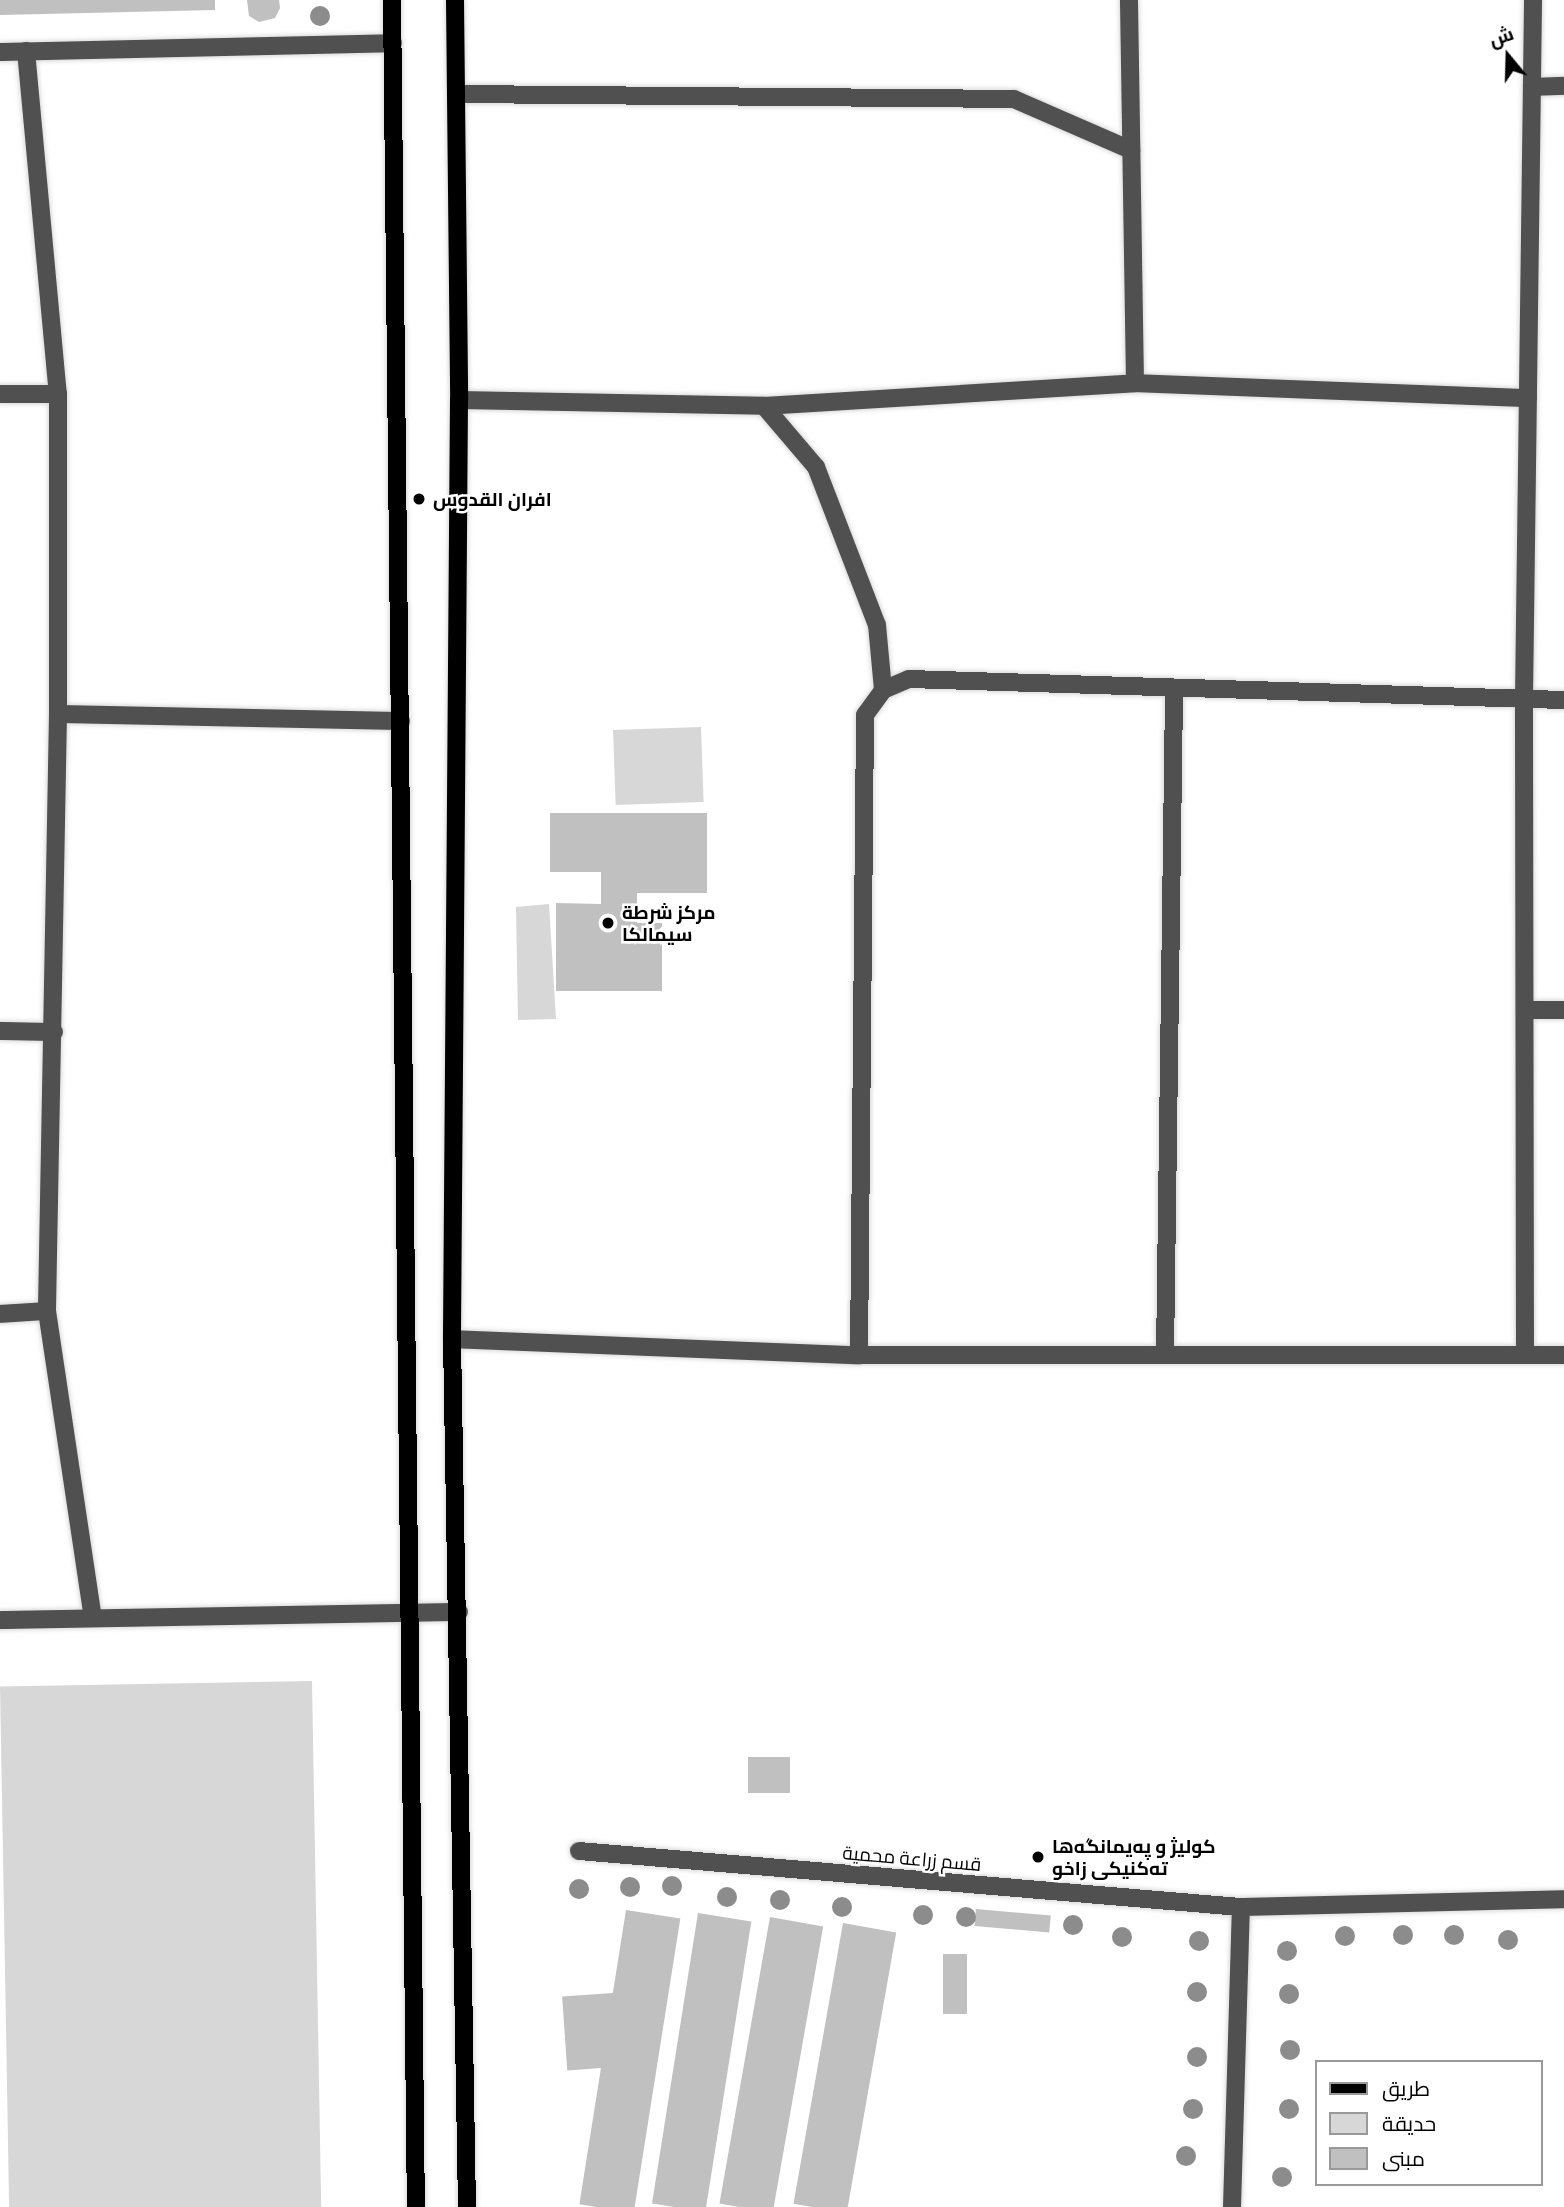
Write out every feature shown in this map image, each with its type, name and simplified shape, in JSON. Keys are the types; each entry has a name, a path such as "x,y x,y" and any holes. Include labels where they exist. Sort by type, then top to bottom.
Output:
{"main road":[{"path":"392,0 412,1613 416,2207"},
{"path":"455,0 459,400 452,1339 467,2207"}],"street":[{"path":"1129,0 1135,383"},
{"path":"1525,1355 1527,1010 1524,699 1533,0"},
{"path":"0,52 393,43"},
{"path":"26,51 58,394 58,714 47,1311 93,1618"},
{"path":"1532,88 1564,86"},
{"path":"456,94 1014,99 1131,150"},
{"path":"459,400 764,406 1135,383 1528,398"},
{"path":"0,394 58,394"},
{"path":"764,406 816,467 877,625 883,690"},
{"path":"859,1355 865,715 883,690 908,678 1174,690 1564,700"},
{"path":"1165,1355 1174,690"},
{"path":"58,714 401,721"},
{"path":"1527,1010 1564,1010"},
{"path":"0,1031 54,1032"},
{"path":"0,1314 47,1311"},
{"path":"452,1339 859,1355 1564,1355"},
{"path":"0,1620 458,1612"},
{"name":"قسم زراعة محمية","path":"579,1851 1241,1906 1564,1899"},
{"path":"1232,2207 1241,1906"}],"green space":[{"path":"701,727 704,802 616,805 613,730"},
{"path":"549,904 556,1019 518,1020 516,907"},
{"path":"312,1681 321,2207 9,2207 0,1686"}],"building":[{"path":"0,0 215,0 215,10 0,15"},
{"path":"247,0 279,0 280,8 275,18 259,22 249,16"},
{"path":"550,813 707,813 707,893 637,893 637,923 662,923 662,991 556,991 556,903 601,904 601,872 550,872"},
{"path":"748,1757 790,1757 790,1793 748,1793"},
{"path":"976,1909 1051,1916 1049,1932 975,1926"},
{"path":"626,1910 680,1919 635,2207 579,2204"},
{"path":"698,1913 751,1921 706,2207 652,2203"},
{"path":"770,1917 823,1926 774,2207 739,2207 719,2204"},
{"path":"843,1923 896,1932 848,2207 812,2207 794,2204"},
{"path":"943,1954 967,1954 967,2014 943,2014"},
{"path":"613,1993 618,2067 567,2070 562,1997"}],"place":[{"name":"افران القدوس","path":"419,499"},
{"name":"مركز شرطة سيمالكا","path":"608,923"},
{"name":"كوليژ و په‌يمانگه‌ها ته‌كنيكى زاخو","path":"1038,1857"}]}
